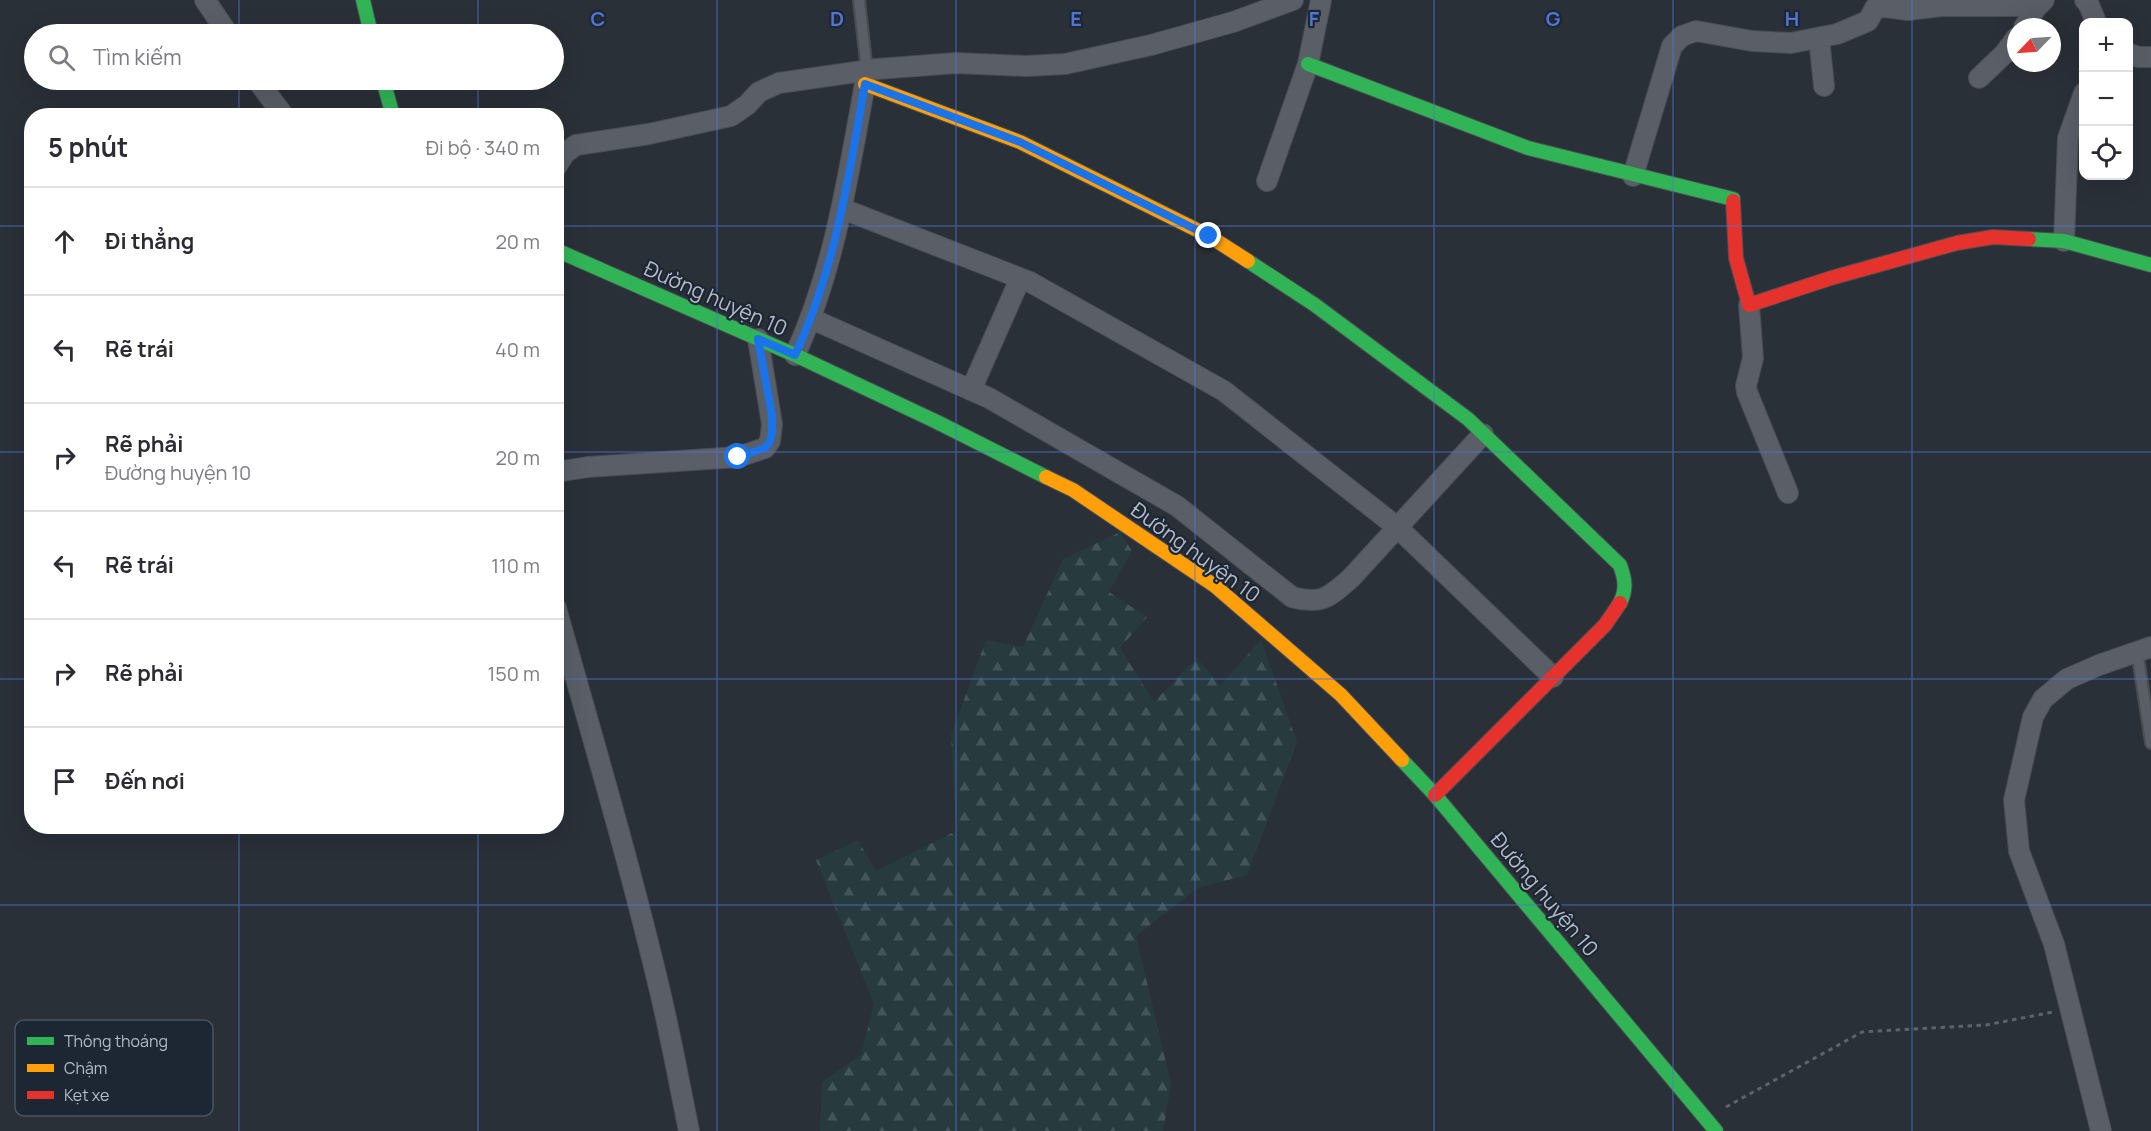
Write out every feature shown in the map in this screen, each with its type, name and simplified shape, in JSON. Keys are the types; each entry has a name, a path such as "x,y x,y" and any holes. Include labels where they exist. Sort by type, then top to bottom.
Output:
{"street":[{"path":"205,0 221,24"},
{"path":"363,0 369,24"},
{"path":"564,156 576,145 649,134 730,116 768,87 866,77 956,63 1026,66 1065,64 1161,42 1233,22 1293,0"},
{"path":"1267,181 1308,64 1321,0"},
{"path":"1633,176 1672,46 1682,36 1696,31 1752,41 1791,43 1837,34 1868,21 1875,8 1908,10 1941,6 2022,6 2030,0"},
{"path":"2030,18 2044,0"},
{"path":"2085,0 2094,18"},
{"path":"1819,38 1824,86"},
{"path":"1979,78 2007,50"},
{"path":"2133,55 2151,57"},
{"path":"1308,64 1528,148 1733,200 1736,258 1749,305 1753,358 1746,386 1747,392 1788,493"},
{"path":"795,355 812,318 843,209 866,77"},
{"path":"866,77 1020,142 1209,236 1315,305 1468,419 1620,565 1627,581 1623,598 1605,625 1435,795"},
{"path":"264,90 278,108"},
{"path":"386,90 391,108"},
{"path":"2064,240 2068,138 2079,107"},
{"path":"843,209 1030,282 1224,391 1397,527 1552,677"},
{"path":"1749,305 1831,278 1957,243 1993,237 2064,240 2151,265"},
{"name":"Đường huyện 10","path":"564,254 795,355 1074,490 1215,586 1341,695 1435,795 1716,1131"},
{"path":"971,390 1020,279"},
{"path":"812,318 989,398 1177,506 1292,597 1308,601 1328,598 1351,578 1483,434"},
{"path":"564,471 588,467 738,457 765,448 770,441 772,423 758,339"},
{"path":"564,636 614,810 659,985 688,1131"},
{"path":"2101,1131 2054,944 2019,851 2014,800 2033,717 2043,699 2067,679 2144,649"}],"lane":[{"path":"859,0 866,77"},
{"path":"2144,649 2151,743"}],"path":[{"path":"1706,1118 1862,1032 1986,1025 2070,1009"}],"green space":[{"path":"1120,532 1132,551 1109,592 1147,617 1120,648 1154,702 1197,658 1220,686 1261,640 1297,742 1247,875 1198,888 1136,936 1171,1084 1163,1131 820,1131 822,1082 861,1055 874,1004 816,860 858,840 876,871 956,831 951,735 986,640 1023,647 1063,559"}],"traffic: fast":[{"path":"363,0 369,24"},
{"path":"1308,64 1528,148 1733,199 1733,201"},
{"path":"386,90 391,108"},
{"path":"2029,239 2064,241 2151,265"},
{"path":"564,254 795,355 937,422 1046,477"},
{"path":"1248,261 1315,305 1468,419 1620,565 1624,584 1624,593 1620,603"},
{"path":"1402,760 1435,795 1716,1131"}],"traffic: slow":[{"path":"865,84 1020,142 1209,236 1248,261"},
{"path":"1046,477 1073,490 1215,586 1341,695 1402,760"}],"traffic: jam":[{"path":"1733,201 1736,258 1749,305 1831,278 1957,243 1993,237 2029,239"},
{"path":"1435,795 1605,625 1620,603"}],"route":[{"path":"738,457 765,448 772,433 772,415 758,339 795,355 812,318 843,209 865,84 1020,142 1209,236"}]}
